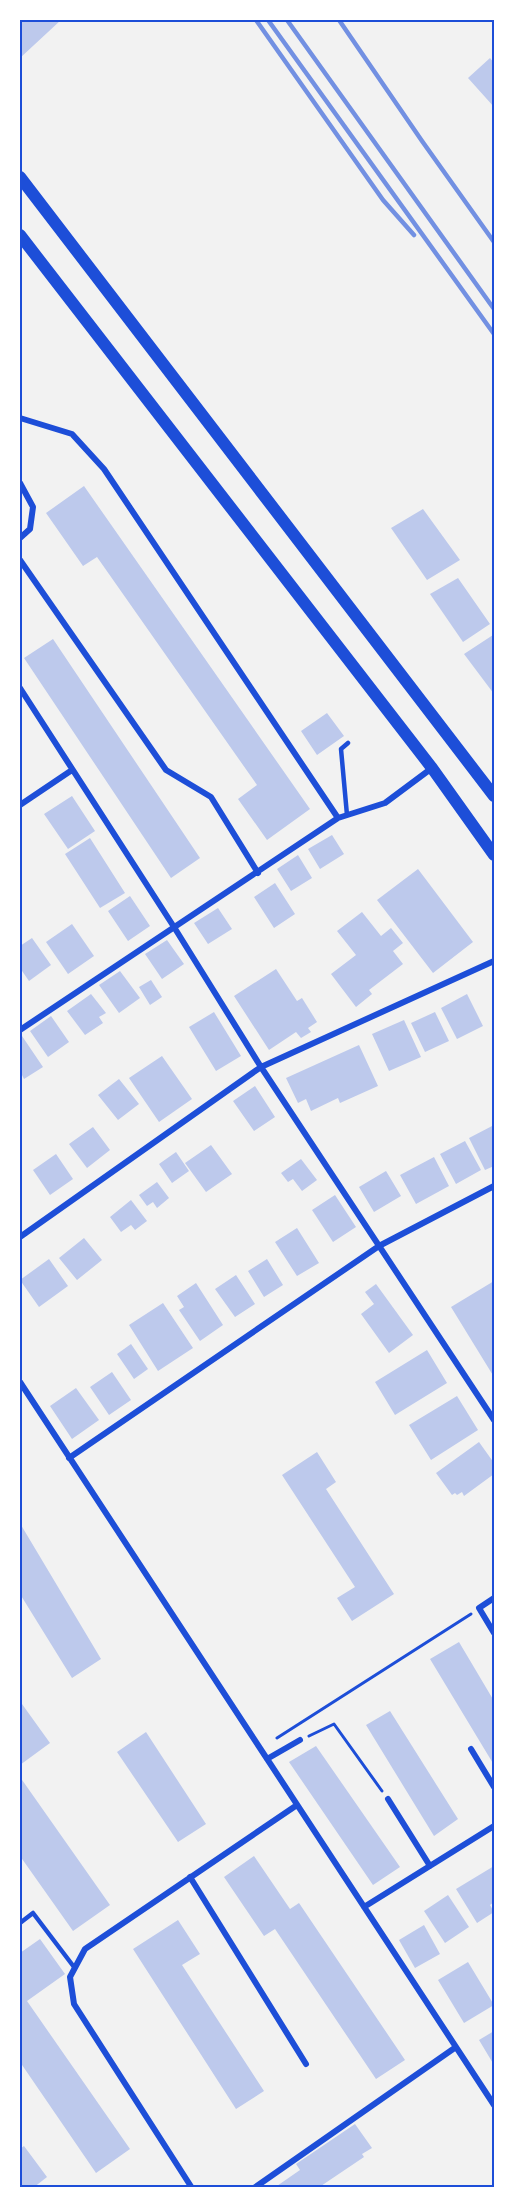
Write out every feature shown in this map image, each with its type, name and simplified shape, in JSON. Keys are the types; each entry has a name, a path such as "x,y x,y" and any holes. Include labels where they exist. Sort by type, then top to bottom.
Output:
{"main road":[{"path":"20,177 495,796"},
{"path":"20,235 432,768 495,855"}],"street":[{"path":"20,418 72,434 104,469 338,818"},
{"path":"20,483 33,507 30,529 20,538"},
{"path":"20,560 166,770 211,797 258,873"},
{"path":"20,688 261,1067 495,1420"},
{"path":"20,1030 338,818 385,803 432,768"},
{"path":"20,805 72,770"},
{"path":"20,1237 261,1067 495,962"},
{"path":"69,1458 379,1246 495,1186"},
{"path":"20,1382 495,2105"},
{"path":"495,1598 479,1608 495,1633"},
{"path":"267,1760 300,1740"},
{"path":"471,1749 495,1787"},
{"path":"388,1800 430,1866"},
{"path":"192,2187 74,2004 70,1977 85,1949 297,1805"},
{"path":"364,1907 495,1826"},
{"path":"190,1877 306,2064"},
{"path":"254,2187 456,2047"}],"lane":[{"path":"347,815 341,749 348,743"},
{"path":"20,1923 33,1913 74,1967"}],"path":[{"path":"260,1749 479,1608"},
{"path":"300,1740 334,1724 388,1800"}],"building":[{"path":"20,20 61,20 20,58"},
{"path":"490,58 494,63 494,107 468,78"},
{"path":"84,486 310,809 267,840 238,799 257,785 97,557 83,566 46,513"},
{"path":"423,509 460,560 427,580 391,528"},
{"path":"458,578 490,624 463,642 430,594"},
{"path":"493,635 494,637 494,694 464,654"},
{"path":"53,639 200,858 171,878 24,658"},
{"path":"327,713 344,736 317,755 301,731"},
{"path":"72,796 95,831 68,849 44,814"},
{"path":"332,835 344,854 320,869 308,849"},
{"path":"90,838 125,893 100,908 65,854"},
{"path":"298,855 312,878 291,891 277,869"},
{"path":"418,869 473,942 433,973 377,900"},
{"path":"275,883 295,914 274,928 254,897"},
{"path":"130,896 150,926 128,941 108,911"},
{"path":"218,908 232,929 208,944 194,923"},
{"path":"362,912 381,936 391,928 403,943 393,951 403,964 369,990 372,994 356,1007 331,974 356,955 337,931"},
{"path":"72,924 94,956 68,974 46,942"},
{"path":"32,938 51,965 29,981 20,968 20,946"},
{"path":"167,940 184,964 162,979 145,954"},
{"path":"276,969 297,1001 302,998 317,1022 308,1028 311,1032 301,1038 296,1032 269,1050 234,996"},
{"path":"120,971 140,998 119,1013 99,985"},
{"path":"151,980 162,997 150,1005 139,987"},
{"path":"91,994 106,1013 99,1017 103,1023 85,1035 67,1011"},
{"path":"467,994 483,1026 457,1039 441,1008"},
{"path":"214,1012 241,1056 216,1071 189,1027"},
{"path":"435,1012 449,1041 425,1052 411,1023"},
{"path":"51,1016 69,1042 48,1057 30,1031"},
{"path":"404,1020 421,1057 389,1071 372,1034"},
{"path":"22,1036 43,1067 24,1079 20,1071 20,1038"},
{"path":"359,1045 378,1086 340,1103 338,1098 311,1111 306,1099 298,1103 286,1078"},
{"path":"162,1056 192,1099 159,1122 129,1078"},
{"path":"119,1079 139,1104 118,1120 98,1095"},
{"path":"255,1086 275,1117 254,1131 233,1101"},
{"path":"494,1125 494,1166 485,1170 469,1138"},
{"path":"93,1127 110,1150 87,1168 69,1144"},
{"path":"465,1141 481,1170 456,1184 440,1154"},
{"path":"211,1145 232,1174 206,1192 185,1163"},
{"path":"176,1152 189,1171 172,1183 159,1164"},
{"path":"56,1154 73,1179 50,1195 33,1170"},
{"path":"434,1157 449,1186 416,1204 400,1175"},
{"path":"301,1159 317,1180 302,1191 293,1179 288,1182 281,1173"},
{"path":"386,1171 401,1196 374,1212 359,1187"},
{"path":"157,1182 169,1198 157,1208 153,1202 147,1206 139,1195"},
{"path":"335,1195 356,1227 333,1242 312,1210"},
{"path":"131,1200 147,1221 135,1230 131,1225 121,1232 110,1217"},
{"path":"297,1228 319,1263 297,1276 275,1242"},
{"path":"84,1238 102,1260 77,1280 59,1258"},
{"path":"49,1259 68,1286 39,1307 20,1280"},
{"path":"267,1259 283,1285 264,1297 248,1271"},
{"path":"236,1275 255,1304 235,1317 215,1289"},
{"path":"494,1281 494,1377 451,1307"},
{"path":"196,1283 223,1325 200,1341 179,1310 184,1307 177,1296"},
{"path":"376,1284 413,1335 389,1353 361,1314 374,1304 365,1292"},
{"path":"163,1303 193,1348 158,1371 129,1325"},
{"path":"131,1344 148,1369 134,1379 117,1354"},
{"path":"427,1350 447,1383 395,1415 375,1382"},
{"path":"112,1372 131,1400 109,1415 90,1387"},
{"path":"76,1388 99,1420 72,1439 50,1406"},
{"path":"457,1396 478,1430 431,1460 409,1425"},
{"path":"479,1442 494,1463 494,1474 464,1496 462,1492 452,1495 436,1473"},
{"path":"317,1452 336,1482 326,1489 394,1594 352,1621 337,1598 355,1587 282,1475"},
{"path":"21,1525 101,1659 72,1678 20,1594"},
{"path":"459,1642 494,1701 494,1765 430,1659"},
{"path":"22,1704 50,1743 20,1765 20,1706"},
{"path":"390,1711 458,1819 434,1836 366,1725"},
{"path":"146,1732 206,1824 178,1842 117,1752"},
{"path":"316,1746 400,1867 373,1885 289,1762"},
{"path":"20,1777 110,1905 73,1931 20,1856"},
{"path":"254,1856 290,1909 299,1903 405,2060 376,2079 275,1929 264,1936 224,1877"},
{"path":"494,1866 494,1902 490,1905 494,1912 477,1923 456,1889"},
{"path":"448,1895 469,1927 445,1943 424,1911"},
{"path":"178,1920 200,1954 182,1965 264,2091 236,2109 133,1949"},
{"path":"424,1925 440,1954 415,1968 399,1940"},
{"path":"40,1939 65,1974 27,2001 130,2149 96,2173 20,2062 20,1953"},
{"path":"468,1962 494,2005 464,2023 438,1980"},
{"path":"494,2031 494,2065 479,2040"},
{"path":"355,2124 372,2148 362,2154 364,2157 318,2188 274,2188 300,2170 296,2164"},
{"path":"24,2146 47,2177 33,2188 20,2188 20,2149"}],"railway":[{"path":"256,20 383,200 414,235"},
{"path":"268,20 494,334"},
{"path":"287,20 494,309"},
{"path":"339,20 494,242"}]}
